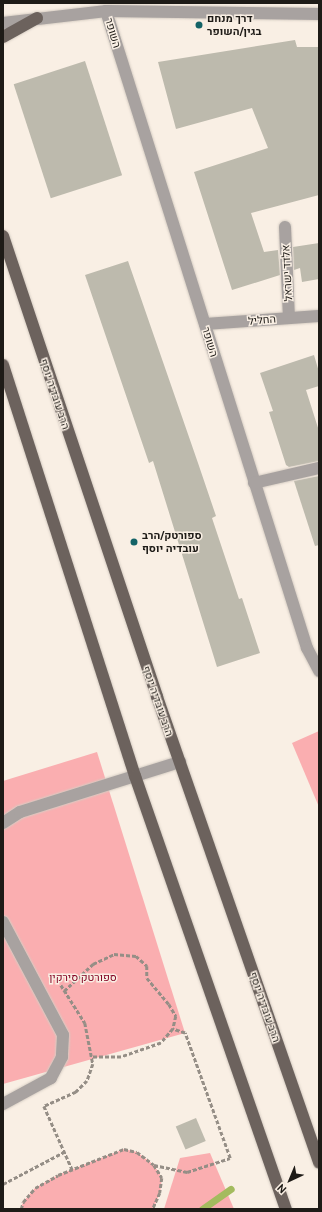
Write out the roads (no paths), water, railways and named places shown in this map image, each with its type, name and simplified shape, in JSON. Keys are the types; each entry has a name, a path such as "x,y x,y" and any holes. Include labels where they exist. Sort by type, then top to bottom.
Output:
{"main road":[{"path":"3,37 37,18"},
{"name":"הרב עובדיה יוסף","path":"3,236 180,762 319,1163"},
{"path":"3,365 135,776 286,1209"}],"street":[{"path":"3,23 106,11 319,14"},
{"name":"השופר","path":"106,11 307,648 319,671"},
{"name":"אלדד ישראל","path":"285,227 289,318"},
{"name":"החליל","path":"205,324 319,316"},
{"path":"254,483 319,468"},
{"path":"3,823 20,812 180,762"},
{"path":"3,922 63,1035 62,1057 51,1078 3,1104"}],"waterway":[{"path":"202,1209 231,1189"}],"place":[{"name":"דרך מנחם בגין/השופר","path":"199,25"},
{"name":"ספורטק/הרב עובדיה יוסף","path":"134,542"}],"park label":[{"name":"ספורטק סירקין","path":"83,977"}]}
